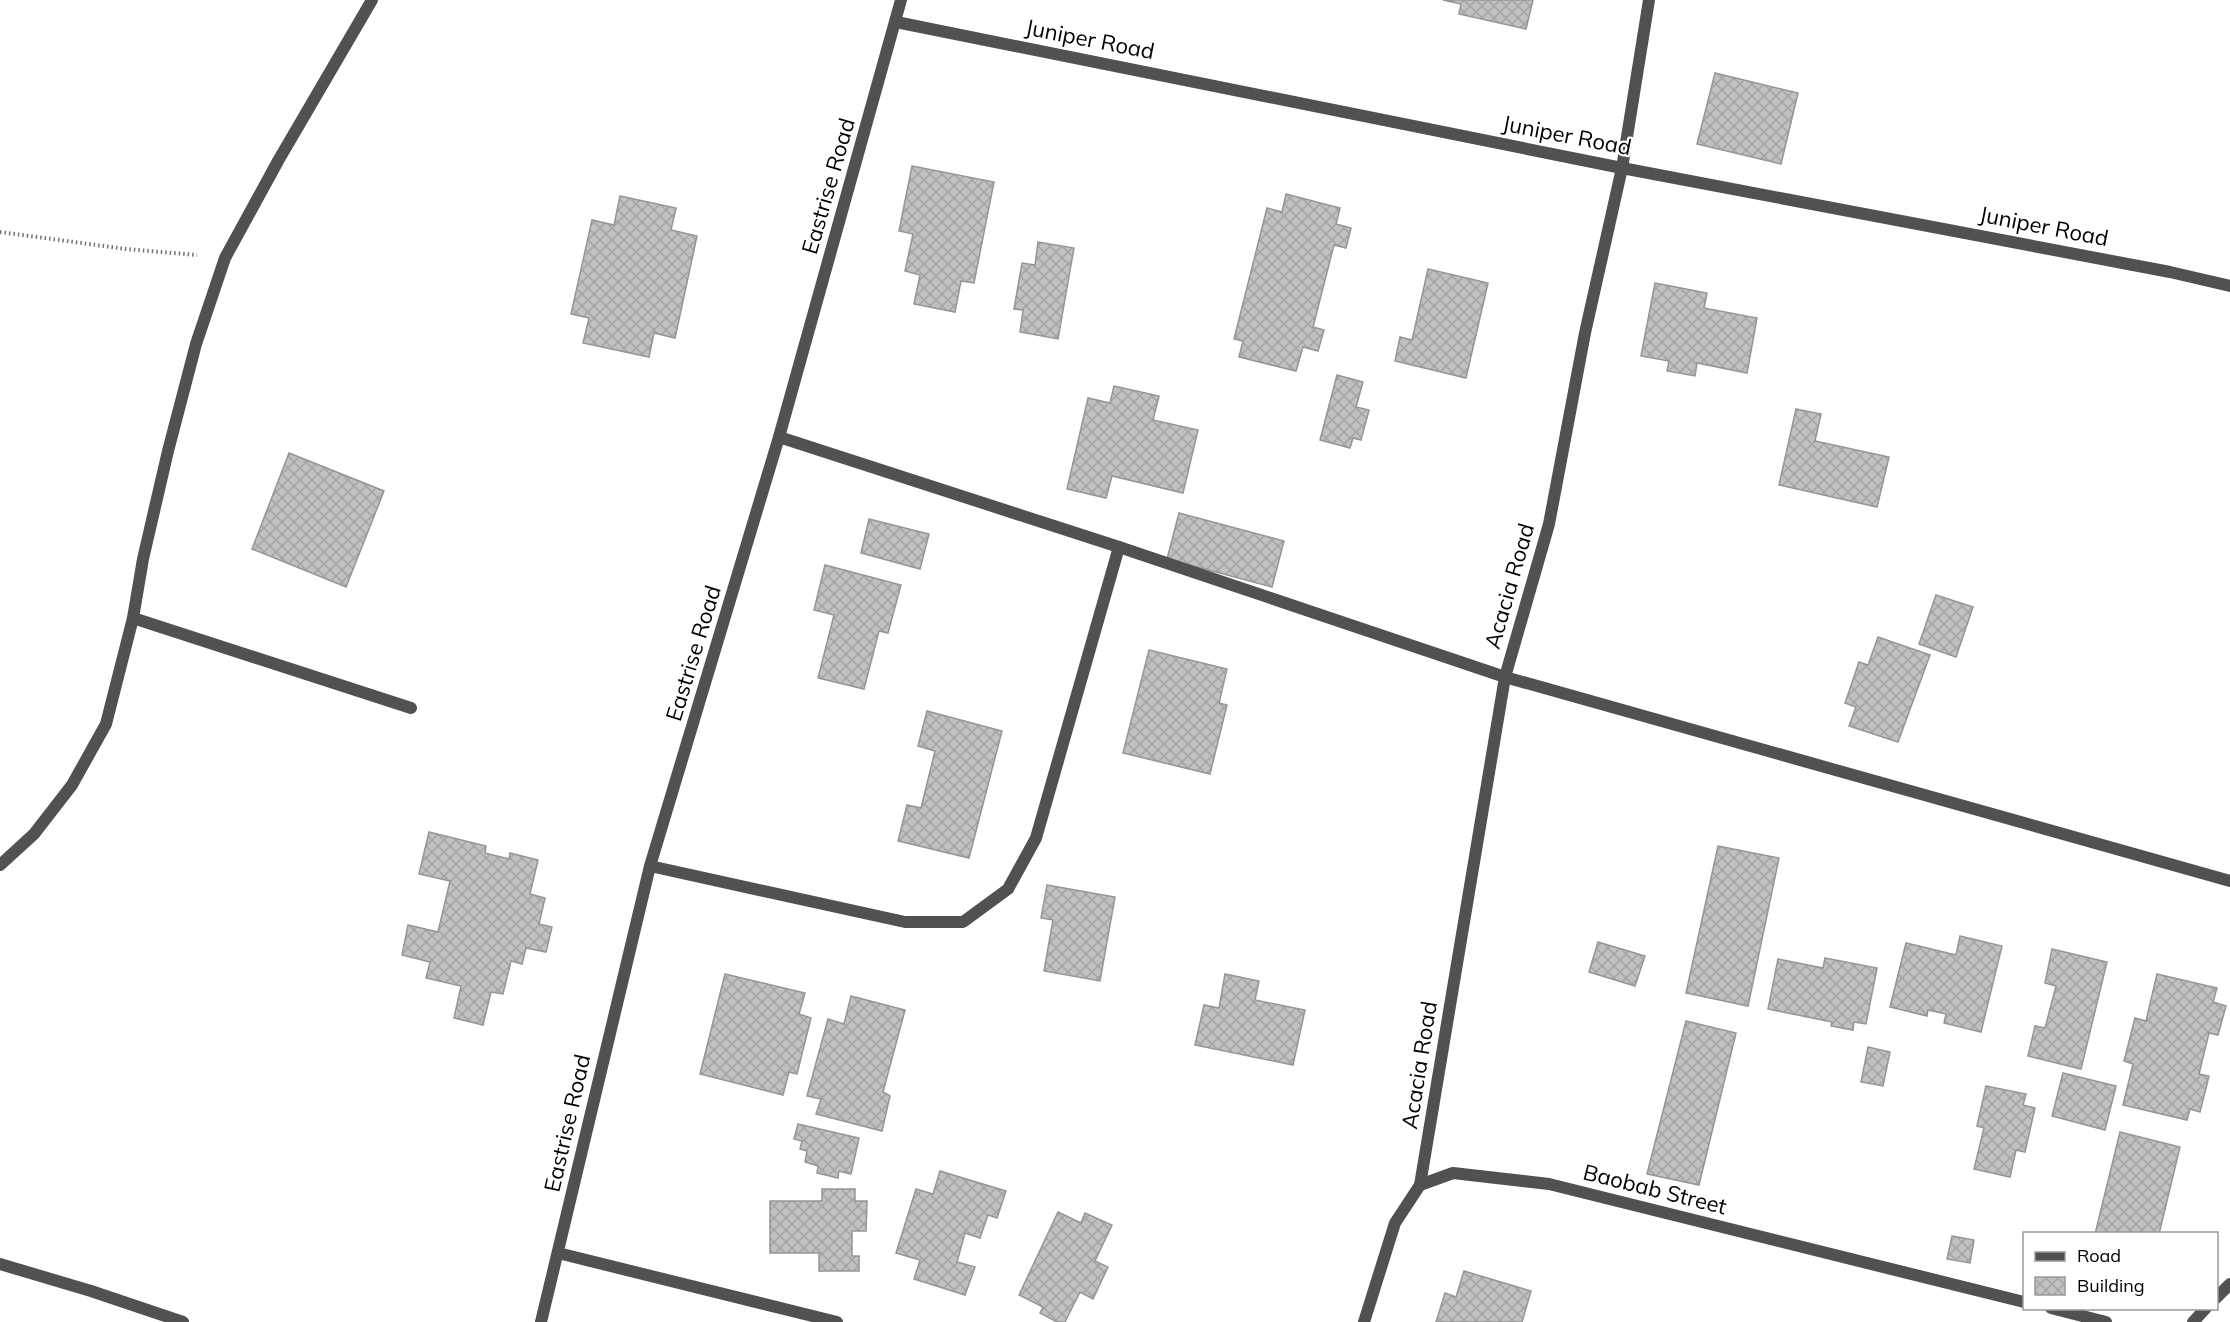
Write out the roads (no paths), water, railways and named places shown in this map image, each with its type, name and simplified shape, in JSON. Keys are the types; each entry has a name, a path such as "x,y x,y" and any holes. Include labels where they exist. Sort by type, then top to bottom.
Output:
{"street":[{"path":"0,865 34,834 72,785 106,723 133,618 143,559 168,451 196,344 225,258 278,161 372,0"},
{"name":"Eastrise Road","path":"541,1322 650,866 779,437 901,0"},
{"name":"Acacia Road","path":"1420,1185 1505,677 1549,524 1585,333 1622,168 1649,0"},
{"name":"Juniper Road","path":"896,22 1622,168 2170,272 2230,286"},
{"path":"779,437 1119,547 1505,677 2230,881"},
{"path":"650,866 905,922 963,922 1008,889 1036,838 1119,547"},
{"path":"133,618 411,708"},
{"name":"Baobab Street","path":"1420,1185 1453,1173 1549,1184 2023,1302"},
{"path":"1364,1322 1395,1222 1420,1185"},
{"path":"558,1253 837,1322"},
{"path":"0,1264 183,1322"},
{"path":"2218,1297 2230,1284"},
{"path":"2059,1310 2106,1322"},
{"path":"2193,1322 2204,1310"}]}
